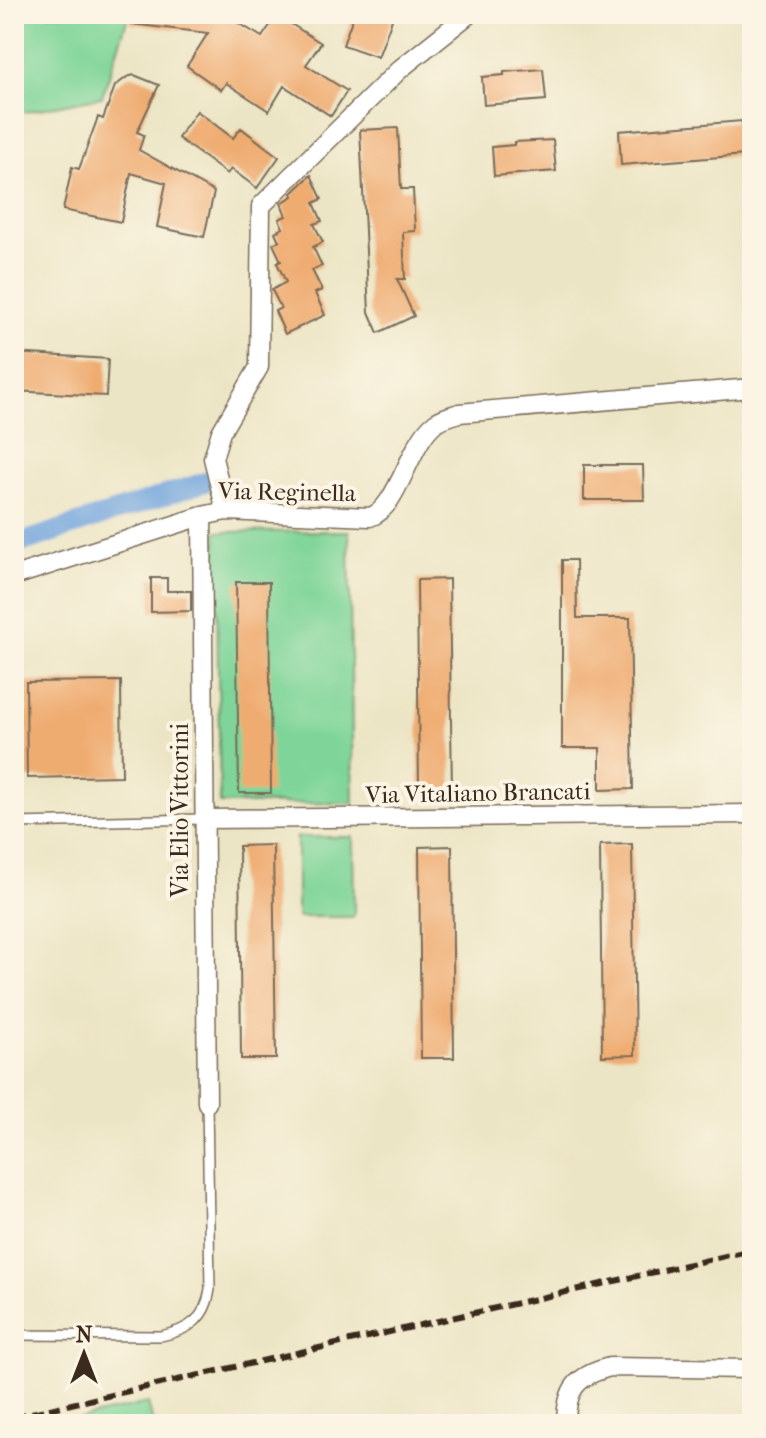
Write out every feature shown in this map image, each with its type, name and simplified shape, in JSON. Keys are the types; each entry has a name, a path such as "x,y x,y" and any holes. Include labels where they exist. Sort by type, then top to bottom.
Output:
{"street":[{"path":"224,502 213,458 221,432 259,367 261,206 400,69 469,14"},
{"name":"Via Reginella","path":"14,576 202,516 224,502 370,517 378,515 392,497 423,434 438,420 459,413 752,388"},
{"name":"Via Elio Vittorini","path":"202,516 207,1103"},
{"name":"Via Vitaliano Brancati","path":"204,819 752,814"},
{"path":"566,1424 570,1393 577,1382 592,1372 610,1367 752,1369"}],"lane":[{"path":"14,823 204,819"},
{"path":"14,1303 15,1335 161,1336 182,1330 199,1318 205,1309 210,1289 207,1103"}],"green space":[{"path":"14,14 129,14 102,97 14,114"},
{"path":"349,531 353,803 220,804 216,532"},
{"path":"297,837 353,837 354,917 297,917"},
{"path":"148,1403 153,1424 57,1424"}],"building":[{"path":"132,14 223,14 262,37 277,15 321,43 306,65 347,91 331,116 284,86 269,111 226,83 221,90 187,66 208,33 131,24"},
{"path":"354,14 394,14 378,57 343,45"},
{"path":"543,69 546,100 484,105 482,77"},
{"path":"134,75 159,85 137,132 144,135 139,150 214,192 204,237 157,227 166,183 131,173 121,222 63,210 72,167 79,169 98,117 103,119 115,86"},
{"path":"197,111 233,138 241,128 279,157 257,188 231,169 227,174 178,138"},
{"path":"742,121 745,155 621,165 619,131"},
{"path":"398,128 401,189 413,189 415,231 403,232 405,279 397,279 414,316 378,333 369,312 360,130"},
{"path":"553,140 556,171 494,176 492,147 514,145 514,142"},
{"path":"311,175 322,199 314,203 322,221 314,224 323,242 313,247 322,266 312,270 322,290 315,293 325,315 285,334 275,311 281,308 272,290 286,282 273,244 279,241 275,232 283,228 279,219 286,216 281,203 293,196 292,193"},
{"path":"14,353 108,359 106,396 14,391"},
{"path":"584,465 643,465 644,500 584,500"},
{"path":"562,560 576,560 577,618 630,618 633,789 600,790 600,748 562,748"},
{"path":"151,578 167,578 167,591 191,591 191,611 151,612"},
{"path":"449,579 452,791 419,791 417,580"},
{"path":"236,582 269,582 271,793 239,793"},
{"path":"121,681 122,776 27,778 26,682"},
{"path":"632,844 635,1055 602,1056 600,845"},
{"path":"273,845 276,1059 241,1059 239,846"},
{"path":"452,846 454,1058 421,1058 419,847"}],"waterway":[{"path":"14,545 208,481"}],"railway":[{"path":"14,1417 752,1250"}]}
